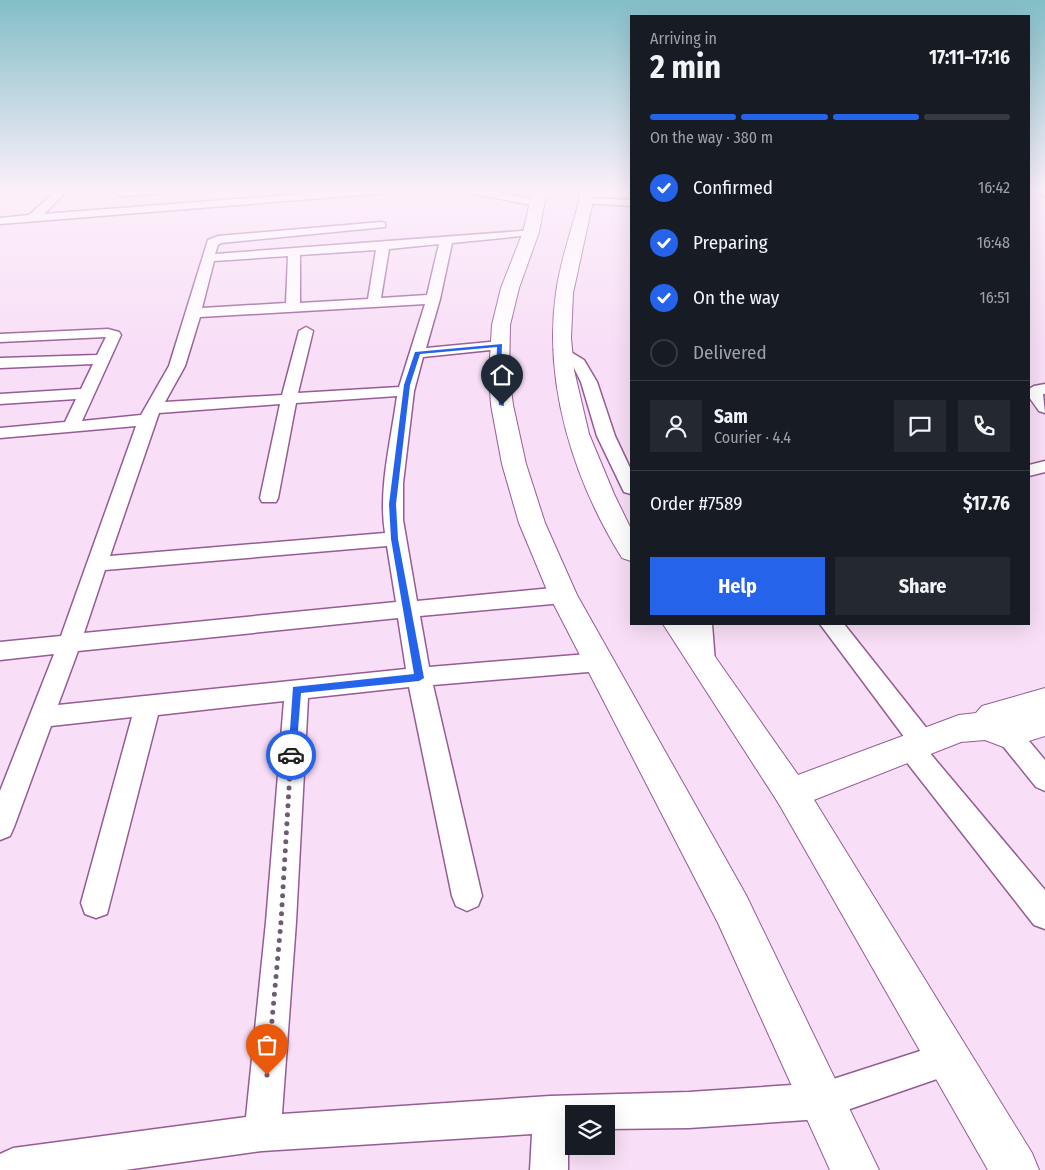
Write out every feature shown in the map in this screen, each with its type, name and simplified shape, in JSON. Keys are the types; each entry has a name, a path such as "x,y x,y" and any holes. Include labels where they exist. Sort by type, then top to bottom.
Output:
{"main road":[{"path":"526,245 510,288 501,325 498,374 500,395 514,464 532,523 563,595 732,909 855,1170"},
{"path":"576,245 563,304 561,350 574,424 611,517 630,550"},
{"path":"678,625 791,793 1015,1170"},
{"path":"995,725 1045,701"},
{"path":"791,793 959,729 1045,723"}],"street":[{"path":"0,827 69,644 95,564 151,414 177,366 194,313 212,245"},
{"path":"208,258 398,245"},
{"path":"445,245 433,299 406,391 394,483 395,539 419,678 467,896"},
{"path":"374,301 383,246"},
{"path":"293,307 294,252"},
{"path":"194,313 433,299"},
{"path":"269,498 289,398 306,331"},
{"path":"0,338 112,333 114,335 72,425"},
{"path":"417,353 500,345"},
{"path":"561,350 579,363 589,382 606,436 630,486"},
{"path":"0,363 103,359"},
{"path":"1045,389 1034,393 1045,408"},
{"path":"1,434 289,398 406,391"},
{"path":"0,399 86,393"},
{"path":"1030,471 1045,466"},
{"path":"95,564 395,539"},
{"path":"0,651 250,624 408,611 563,595"},
{"path":"701,625 703,662"},
{"path":"832,625 844,638 916,745 1045,914"},
{"path":"40,717 296,689 600,662"},
{"path":"262,1133 281,922 284,841 296,689"},
{"path":"96,903 148,705"},
{"path":"995,725 1045,779"},
{"path":"13,1167 262,1133 550,1114 689,1110 821,1101 948,1059"},
{"path":"549,1170 550,1114"}],"way so far":[{"path":"267,1075 281,922 284,841 291,755"}],"route":[{"path":"291,755 296,689 419,678 395,539 392,504 407,385 417,353 500,345 498,374 502,405"}]}
